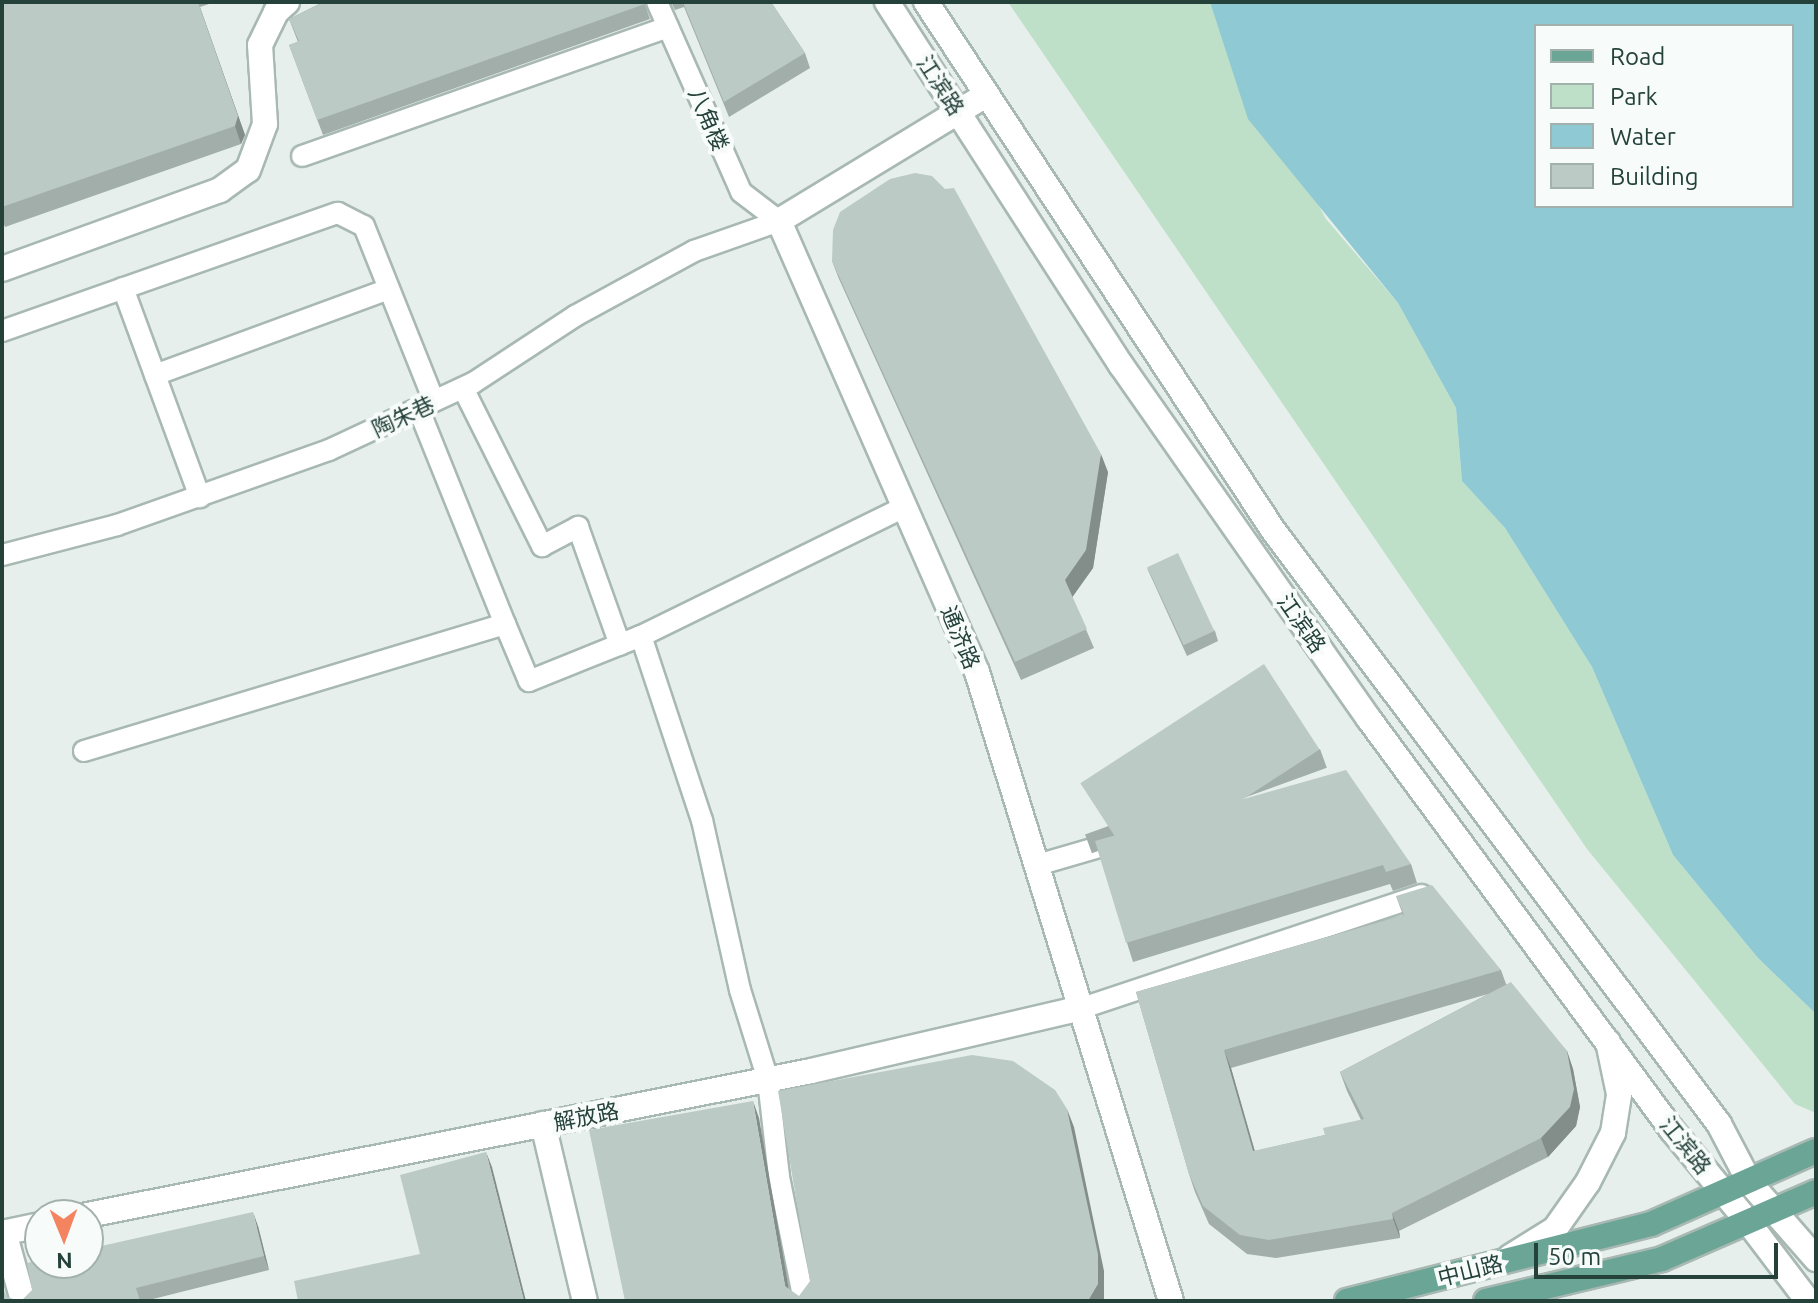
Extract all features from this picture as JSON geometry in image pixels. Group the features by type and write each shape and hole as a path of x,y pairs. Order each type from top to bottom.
{"main road":[{"name":"中山路","path":"1347,1301 1651,1224 1750,1183 1816,1151"},
{"name":"中山路","path":"1486,1301 1662,1259 1816,1192"}],"street":[{"path":"2,269 220,190 248,170 265,124 260,45 276,12 287,2"},
{"name":"江滨路","path":"887,2 1138,391 1369,719 1608,1042 1808,1301"},
{"name":"江滨路","path":"926,2 1273,530 1719,1124 1750,1183 1816,1259"},
{"path":"779,221 986,95"},
{"name":"通济路","path":"779,221 977,672 1171,1301"},
{"name":"解放路","path":"104,1212 768,1080 1082,1008"},
{"path":"1504,1261 1555,1229 1588,1182 1613,1133 1619,1094 1608,1042"},
{"path":"543,1124 585,1301"},
{"path":"23,1301 3,1230 24,1227"}],"lane":[{"name":"八角楼","path":"657,2 741,192 779,221"},
{"path":"302,156 668,27"},
{"path":"2,331 338,213 364,226 389,289 426,405 505,624 529,681 641,636 904,507"},
{"name":"陶朱巷","path":"2,555 200,497 329,450 463,388 575,316 694,251 779,221"},
{"path":"123,288 200,497"},
{"path":"155,375 389,289"},
{"path":"463,388 542,546 578,527 620,645"},
{"path":"84,751 505,624"},
{"path":"641,636 702,820 740,990 768,1080 779,1177 804,1301"},
{"path":"1037,865 1145,833"},
{"path":"1082,1008 1422,895"}],"green space":[{"path":"1008,2 1210,2 1326,219 1398,303 1456,408 1462,481 1505,528 1592,667 1673,855 1758,958 1816,1014 1816,1113 1795,1104 1587,849"}],"water":[{"path":"1210,2 1816,2 1816,1014 1758,958 1673,855 1592,667 1505,528 1462,481 1456,408 1398,303 1248,119"}],"building":[{"path":"2,2 198,2 238,116 235,126 2,207"},
{"path":"324,2 645,4 317,120 289,45 299,41 289,19"},
{"path":"683,2 771,2 805,53 724,102"},
{"path":"915,173 932,176 945,189 954,188 1101,454 1086,550 1065,580 1087,629 1015,662 832,261 833,230 840,212 890,179"},
{"path":"1178,553 1214,631 1184,645 1147,567"},
{"path":"1264,664 1320,750 1136,869 1080,783"},
{"path":"1346,770 1411,864 1386,872 1383,865 1126,943 1095,841"},
{"path":"1432,885 1501,970 1224,1050 1253,1151 1325,1135 1323,1128 1364,1119 1340,1072 1511,982 1567,1051 1574,1089 1570,1107 1541,1138 1392,1213 1393,1219 1269,1240 1240,1235 1203,1206 1189,1174 1136,992 1404,915 1396,896"},
{"path":"972,1055 1013,1061 1055,1090 1067,1109 1098,1254 1098,1284 1088,1301 625,1301 589,1130 753,1101 785,1286 799,1296 810,1281 778,1091"},
{"path":"486,1152 524,1301 298,1301 294,1281 420,1254 400,1175"},
{"path":"253,1212 264,1256 136,1288 140,1301 21,1301 32,1290 30,1279 104,1279 104,1245"},
{"path":"2,1286 7,1297 20,1301 2,1301"}]}
